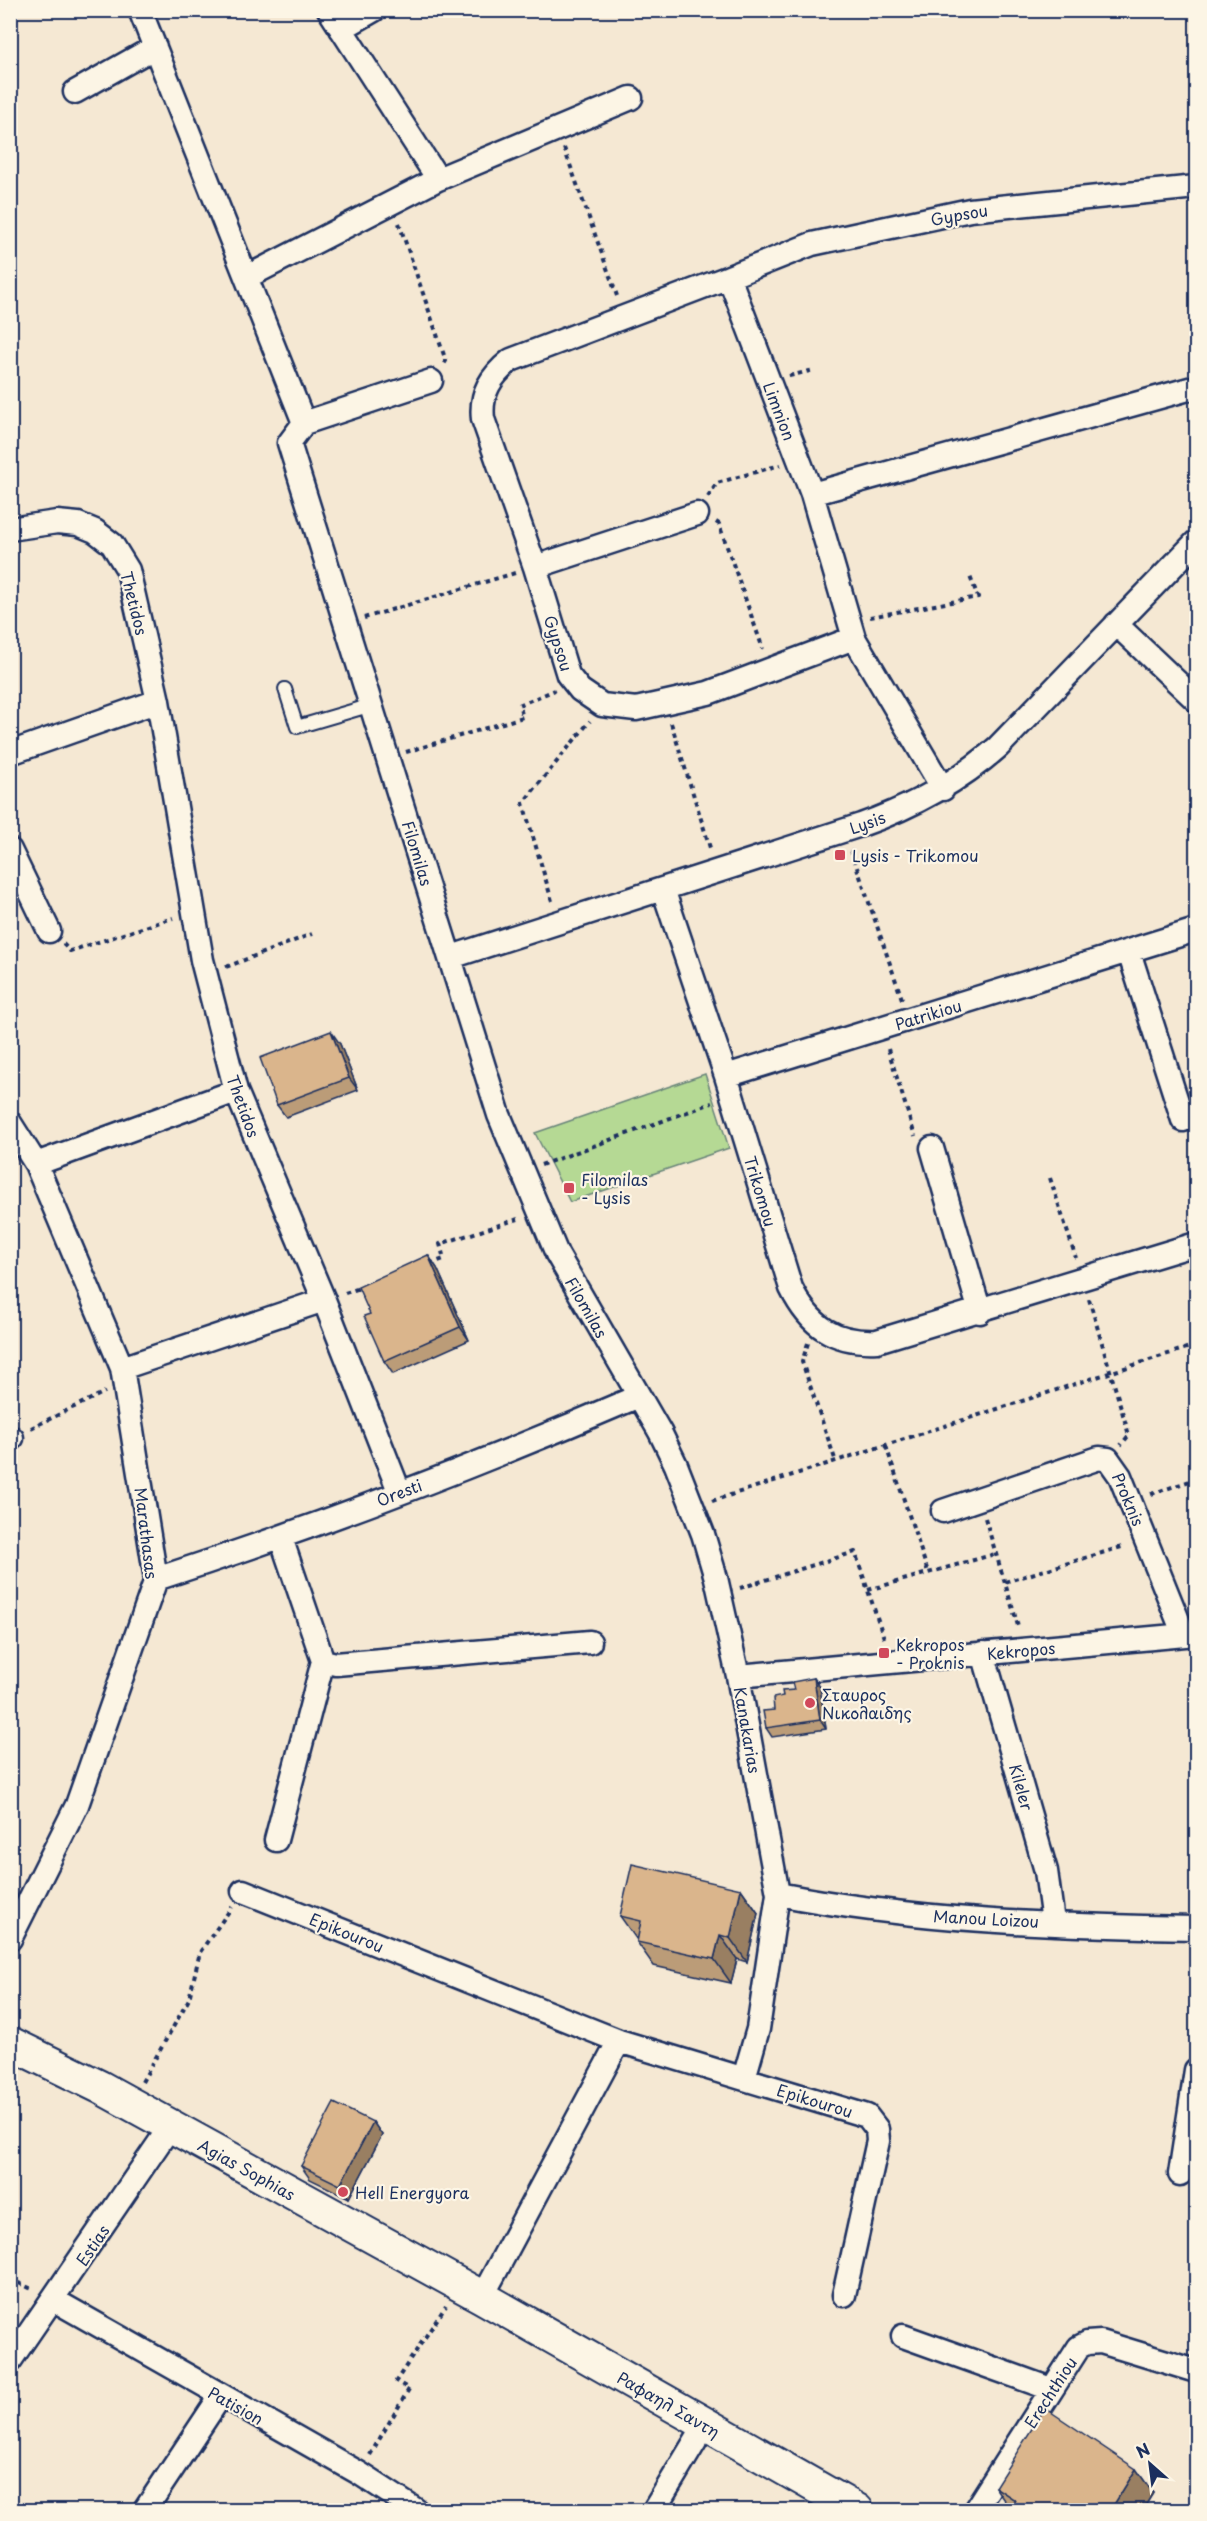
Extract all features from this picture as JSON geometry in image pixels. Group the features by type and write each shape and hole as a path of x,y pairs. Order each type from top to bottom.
{"street":[{"path":"140,10 304,423 431,381"},
{"path":"329,10 438,179"},
{"path":"341,30 374,10"},
{"path":"75,92 155,47"},
{"path":"247,277 438,179 631,98"},
{"name":"Gypsou","path":"729,277 812,244 970,210 1197,187"},
{"path":"624,316 729,277"},
{"name":"Limnion","path":"729,277 812,494 852,630 943,789"},
{"name":"Gypsou","path":"624,316 511,360 496,372 481,402 483,419 535,567 568,675 580,690 602,705 636,709 708,693 771,669 852,630"},
{"path":"812,494 1197,387"},
{"name":"Filomilas","path":"304,423 289,443 499,1115 538,1212 577,1290 639,1396"},
{"path":"535,567 697,514"},
{"name":"Thetidos","path":"10,529 49,522 78,524 95,531 122,557 133,584 158,701 188,913 236,1091 324,1300 399,1491"},
{"name":"Lysis","path":"451,957 844,831 883,817 943,789 998,747 1197,542"},
{"path":"1116,624 1197,700"},
{"path":"10,753 158,701"},
{"path":"10,849 49,931"},
{"name":"Trikomou","path":"663,889 729,1085 791,1288 799,1304 816,1323 834,1336 847,1341 877,1341 980,1312 1197,1244"},
{"name":"Patrikiou","path":"729,1085 881,1028 1197,930"},
{"path":"1129,952 1184,1120 1197,1116"},
{"path":"36,1164 236,1091"},
{"name":"Marathasas","path":"10,1123 36,1164 123,1375 156,1580 78,1805 10,1940"},
{"path":"933,1148 980,1312"},
{"path":"123,1375 324,1300"},
{"name":"Oresti","path":"156,1580 281,1538 529,1443 639,1396"},
{"name":"Kanakarias","path":"639,1396 660,1432 693,1507 720,1595 738,1676 778,1894 758,2029 744,2078"},
{"name":"Proknis","path":"943,1511 1099,1458 1108,1459 1120,1476 1146,1540 1190,1635"},
{"path":"276,1840 323,1661 281,1538"},
{"name":"Kekropos","path":"738,1676 1190,1635"},
{"path":"323,1661 336,1664 590,1642"},
{"name":"Kileler","path":"983,1653 1046,1871 1053,1922"},
{"name":"Epikourou","path":"243,1891 619,2041 867,2116 874,2121 878,2141 844,2295"},
{"name":"Manou Loizou","path":"778,1894 832,1905 900,1913 1053,1922 1089,1927 1197,1928"},
{"path":"471,2292 619,2041"},
{"name":"Agias Sophias","path":"10,2043 130,2104 471,2292"},
{"path":"1180,2174 1196,2081"},
{"name":"Estias","path":"10,2361 54,2300 170,2127"},
{"name":"Ραφαηλ Σαντη","path":"471,2292 857,2511"},
{"name":"Patision","path":"54,2300 220,2397 359,2474 416,2511"},
{"path":"903,2336 1051,2389"},
{"name":"Erechthiou","path":"975,2511 1071,2356 1087,2343 1101,2342 1197,2371"},
{"path":"145,2511 220,2397"},
{"path":"654,2511 705,2425"}],"lane":[{"path":"285,689 297,727 372,705"}],"path":[{"path":"557,129 624,316"},
{"path":"392,203 446,361 431,381"},
{"path":"771,669 720,524 697,514 717,483 799,460"},
{"path":"346,623 535,567"},
{"path":"852,630 978,597 969,574"},
{"path":"388,758 523,717 519,705 574,682"},
{"path":"665,702 718,871"},
{"path":"559,922 523,803 602,705"},
{"path":"844,831 909,1020"},
{"path":"49,931 80,948 188,913"},
{"path":"49,931 70,951 188,913"},
{"path":"206,975 312,934"},
{"path":"881,1028 917,1144 933,1148"},
{"path":"521,1172 729,1085"},
{"path":"1050,1178 1083,1279 1129,1435 1108,1459"},
{"path":"423,1266 444,1259 440,1244 538,1212"},
{"path":"324,1300 368,1285"},
{"path":"816,1323 802,1362 836,1462"},
{"path":"693,1507 1197,1345"},
{"path":"11,1438 123,1375"},
{"path":"886,1446 928,1572"},
{"path":"1130,1501 1197,1479"},
{"path":"979,1499 1026,1649"},
{"path":"1005,1582 1146,1540"},
{"path":"720,1595 855,1552 892,1662"},
{"path":"868,1590 995,1554"},
{"path":"130,2104 189,1999 200,1952 243,1891"},
{"path":"359,2474 409,2389 396,2381 471,2292"},
{"path":"1189,2511 1197,2500"}],"green space":[{"path":"705,1074 729,1148 570,1202 535,1133"}],"building":[{"path":"331,1031 349,1078 277,1105 260,1058"},
{"path":"428,1255 460,1327 384,1361 364,1316 370,1314 358,1287"},
{"path":"814,1678 820,1720 766,1728 763,1711 774,1710 773,1698 783,1696 782,1691 794,1690 792,1682"},
{"path":"632,1864 741,1889 730,1938 720,1935 714,1959 637,1942 641,1921 620,1916"},
{"path":"334,2103 373,2122 340,2185 301,2166"},
{"path":"1045,2408 1136,2469 1110,2511 1009,2511 1015,2500 995,2487"}],"place":[{"name":"Lysis - Trikomou","path":"840,855"},
{"name":"Filomilas - Lysis","path":"569,1188"},
{"name":"Kekropos - Proknis","path":"884,1653"},
{"name":"Σταυρος Νικολαιδης","path":"810,1703"},
{"name":"Hell Energyora","path":"343,2192"}]}
